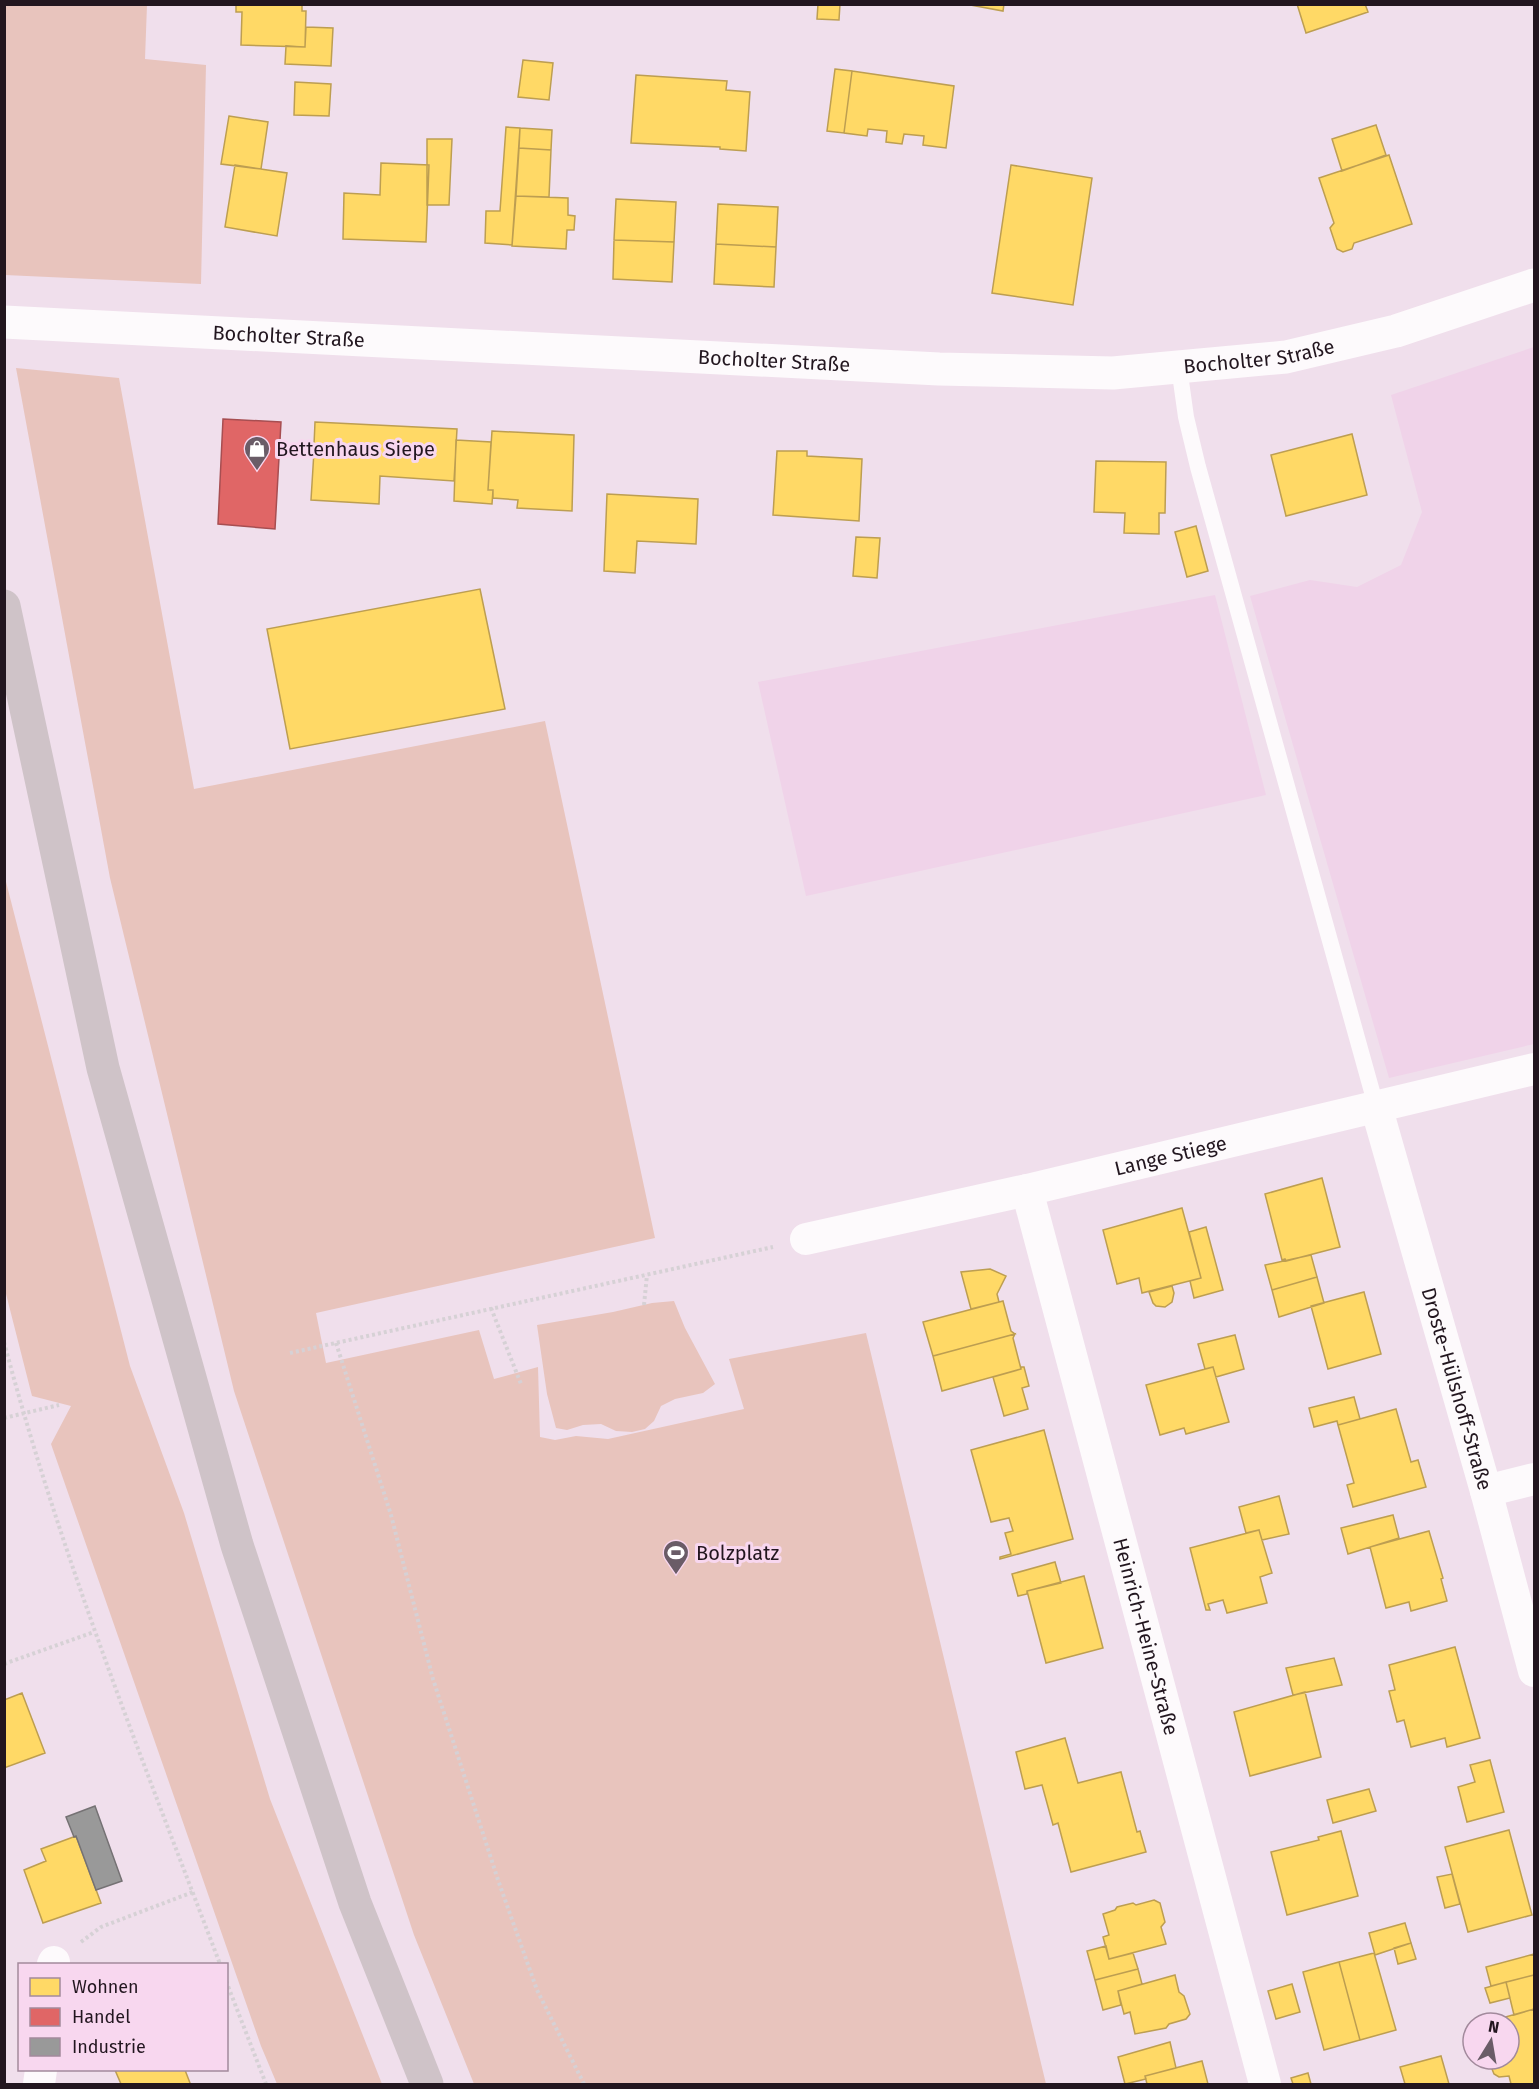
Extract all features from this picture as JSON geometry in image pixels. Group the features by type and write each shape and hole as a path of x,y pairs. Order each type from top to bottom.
{"main road":[{"path":"4,606 103,1068 237,1545 355,1903 427,2085"}],"street":[{"name":"Bocholter Straße","path":"4,322 939,369 1113,373 1286,357 1396,331 1534,285"},
{"name":"Lange Stiege","path":"806,1239 1027,1190 1534,1069"},
{"name":"Droste-Hülshoff-Straße","path":"1376,1106 1486,1491 1534,1671"},
{"name":"Heinrich-Heine-Straße","path":"1027,1190 1265,2085"},
{"path":"1486,1491 1534,1479"}],"lane":[{"path":"1179,368 1186,417 1198,466 1376,1106"}],"path":[{"path":"290,1353 806,1239"},
{"path":"644,1305 647,1275"},
{"path":"491,1308 521,1384"},
{"path":"4,1342 23,1414 94,1632 219,1963"},
{"path":"336,1343 391,1515 433,1679 498,1880 537,1990 584,2085"},
{"path":"4,1418 59,1405"},
{"path":"4,1664 94,1632"},
{"path":"53,1963 101,1927 193,1892"},
{"path":"228,1986 266,2085"}],"shaded area":[{"path":"5,4 147,5 145,59 206,65 201,284 5,275"},
{"path":"1534,347 1534,1044 1389,1078 1250,596 1310,580 1357,587 1401,565 1422,512 1391,395"},
{"path":"16,368 119,378 194,789 545,721 655,1238 316,1313 326,1363 479,1330 494,1379 538,1367 540,1437 555,1440 576,1436 608,1439 744,1409 729,1359 866,1333 1046,2084 474,2084 414,1935 234,1391 110,878"},
{"path":"1215,595 1266,795 806,896 758,682"},
{"path":"4,874 130,1366 184,1513 270,1799 382,2084 277,2084 261,2046 51,1444 71,1406 32,1396 5,1290"},
{"path":"674,1301 685,1328 715,1384 703,1393 675,1399 661,1406 654,1421 645,1429 632,1432 616,1431 601,1424 583,1425 567,1430 556,1428 547,1394 537,1325 652,1303"}],"building: Wohnen":[{"path":"236,4 302,4 302,11 306,11 305,47 241,45 242,12 236,12"},
{"path":"818,4 840,4 839,20 817,19"},
{"path":"965,4 1004,4 1003,11"},
{"path":"1297,4 1365,4 1368,12 1306,33"},
{"path":"306,27 333,28 331,66 285,64 286,46 305,47"},
{"path":"523,60 553,63 549,100 518,97"},
{"path":"835,69 852,71 844,133 827,131"},
{"path":"852,71 954,86 946,148 923,145 924,136 904,134 902,144 886,142 887,131 868,129 867,136 844,133"},
{"path":"636,75 727,81 726,90 750,92 746,151 720,149 720,147 631,143"},
{"path":"295,82 331,84 329,116 294,115"},
{"path":"229,116 268,122 261,169 221,164"},
{"path":"1376,125 1386,155 1342,171 1332,139"},
{"path":"506,127 520,128 512,245 485,243 486,211 500,211"},
{"path":"520,128 552,130 551,150 519,148"},
{"path":"427,139 452,139 449,205 427,205"},
{"path":"519,148 551,150 549,197 516,196"},
{"path":"1389,155 1412,224 1354,243 1352,249 1343,252 1337,249 1330,228 1334,223 1319,178"},
{"path":"381,163 429,165 426,242 343,239 344,193 380,195"},
{"path":"235,165 287,173 277,236 225,227"},
{"path":"1011,165 1092,178 1073,305 992,293"},
{"path":"516,196 568,198 568,215 575,216 574,230 567,230 566,249 512,246"},
{"path":"616,199 676,202 674,242 614,240"},
{"path":"718,204 778,207 776,247 716,244"},
{"path":"614,240 674,242 672,282 613,279"},
{"path":"716,244 776,247 774,287 714,284"},
{"path":"315,422 457,429 454,481 380,476 379,504 311,500 314,451 310,451 310,444 314,445"},
{"path":"492,431 574,435 572,511 517,508 518,500 493,498 493,490 488,490"},
{"path":"1352,434 1367,495 1286,516 1271,455"},
{"path":"456,440 491,442 488,490 493,490 492,504 454,501"},
{"path":"777,451 807,451 807,456 862,459 859,521 773,515"},
{"path":"1096,461 1166,462 1165,513 1159,513 1159,534 1124,533 1125,513 1094,512"},
{"path":"607,494 698,499 696,544 637,541 635,573 604,571"},
{"path":"1196,526 1208,571 1187,577 1175,532"},
{"path":"856,537 880,538 877,578 853,576"},
{"path":"480,589 505,709 290,749 267,629"},
{"path":"1322,1178 1340,1247 1286,1261 1282,1260 1265,1194"},
{"path":"1182,1208 1201,1278 1142,1293 1139,1278 1117,1284 1103,1230"},
{"path":"1206,1227 1223,1290 1194,1298 1190,1281 1201,1278 1189,1232"},
{"path":"1311,1255 1317,1277 1272,1290 1265,1265"},
{"path":"990,1269 1006,1276 997,1294 999,1302 971,1309 961,1272"},
{"path":"1317,1277 1324,1303 1279,1317 1272,1290"},
{"path":"1172,1286 1174,1293 1172,1302 1165,1307 1156,1306 1149,1292"},
{"path":"1364,1292 1381,1354 1328,1369 1311,1306"},
{"path":"1003,1301 1011,1331 1015,1334 933,1356 923,1322"},
{"path":"1015,1334 1013,1338 1021,1369 942,1391 933,1356"},
{"path":"1235,1335 1244,1369 1216,1377 1213,1367 1205,1369 1198,1344"},
{"path":"1024,1367 1029,1386 1022,1388 1028,1409 1004,1416 993,1377 1021,1369"},
{"path":"1213,1367 1229,1422 1186,1434 1184,1428 1160,1435 1146,1385"},
{"path":"1354,1397 1360,1419 1338,1425 1337,1421 1314,1427 1309,1408"},
{"path":"1396,1409 1411,1462 1418,1460 1426,1487 1353,1507 1347,1485 1354,1483 1338,1425"},
{"path":"1044,1430 1073,1539 1000,1559 1000,1557 1011,1554 1005,1533 1013,1531 1009,1518 991,1522 971,1450"},
{"path":"1279,1496 1289,1534 1262,1540 1259,1530 1246,1533 1239,1507"},
{"path":"1393,1515 1399,1538 1348,1554 1341,1528"},
{"path":"1259,1530 1272,1573 1260,1577 1267,1603 1227,1613 1223,1600 1208,1604 1210,1610 1206,1610 1190,1548"},
{"path":"1429,1531 1443,1578 1441,1579 1447,1601 1411,1611 1409,1602 1386,1608 1370,1547"},
{"path":"1055,1562 1061,1583 1027,1591 1027,1594 1018,1596 1012,1574"},
{"path":"1084,1576 1103,1648 1046,1663 1027,1591"},
{"path":"1455,1647 1480,1738 1447,1747 1445,1738 1411,1747 1404,1720 1397,1722 1389,1691 1395,1690 1389,1665"},
{"path":"1334,1658 1342,1685 1293,1695 1286,1668"},
{"path":"1305,1692 1321,1757 1250,1776 1234,1712"},
{"path":"22,1693 45,1753 4,1768 4,1700"},
{"path":"1065,1738 1078,1783 1121,1772 1137,1832 1140,1831 1146,1852 1071,1872 1058,1823 1053,1825 1042,1785 1025,1789 1016,1752"},
{"path":"1490,1760 1504,1812 1467,1822 1458,1787 1475,1782 1470,1765"},
{"path":"1369,1789 1376,1811 1333,1823 1327,1800"},
{"path":"1509,1830 1532,1915 1468,1932 1445,1847"},
{"path":"1341,1831 1358,1896 1287,1915 1271,1852 1319,1840 1318,1837"},
{"path":"76,1836 101,1903 43,1923 24,1870 46,1861 41,1849"},
{"path":"1452,1874 1460,1904 1445,1908 1437,1877"},
{"path":"1154,1900 1160,1903 1165,1922 1161,1927 1166,1944 1109,1959 1103,1937 1109,1935 1103,1914 1117,1907"},
{"path":"1405,1923 1411,1943 1375,1955 1369,1933"},
{"path":"1411,1943 1416,1959 1398,1964 1394,1948"},
{"path":"1106,1946 1109,1959 1133,1953 1138,1969 1095,1980 1087,1951"},
{"path":"1374,1953 1396,2030 1360,2040 1339,1962"},
{"path":"1534,1954 1534,1975 1491,1986 1486,1967"},
{"path":"1339,1962 1360,2040 1324,2050 1303,1972"},
{"path":"1138,1969 1142,1984 1118,1991 1121,2005 1103,2010 1095,1980"},
{"path":"1175,1975 1179,1992 1184,1996 1190,2014 1186,2019 1169,2024 1166,2028 1135,2034 1130,2012 1124,2014 1118,1991"},
{"path":"1534,1975 1534,2009 1521,2013 1521,2011 1513,2011 1506,1982"},
{"path":"1506,1982 1510,1998 1490,2003 1485,1988"},
{"path":"1292,1984 1300,2012 1276,2019 1268,1991"},
{"path":"1534,2009 1534,2084 1511,2084 1509,2076 1499,2077 1493,2071 1521,2071 1521,2013"},
{"path":"1170,2042 1176,2068 1125,2084 1118,2057"},
{"path":"1441,2056 1449,2084 1405,2084 1400,2067"},
{"path":"1202,2061 1208,2084 1147,2084 1145,2076"},
{"path":"115,2071 185,2071 190,2083 187,2084 121,2084"},
{"path":"1308,2073 1311,2084 1293,2084 1291,2078"}],"building: Handel":[{"path":"223,419 281,422 275,529 218,524"}],"building: Industrie":[{"path":"95,1806 122,1881 96,1890 76,1836 74,1837 66,1817"}],"place":[{"name":"Bettenhaus Siepe","path":"257,472"},
{"name":"Bolzplatz","path":"676,1576"}]}
